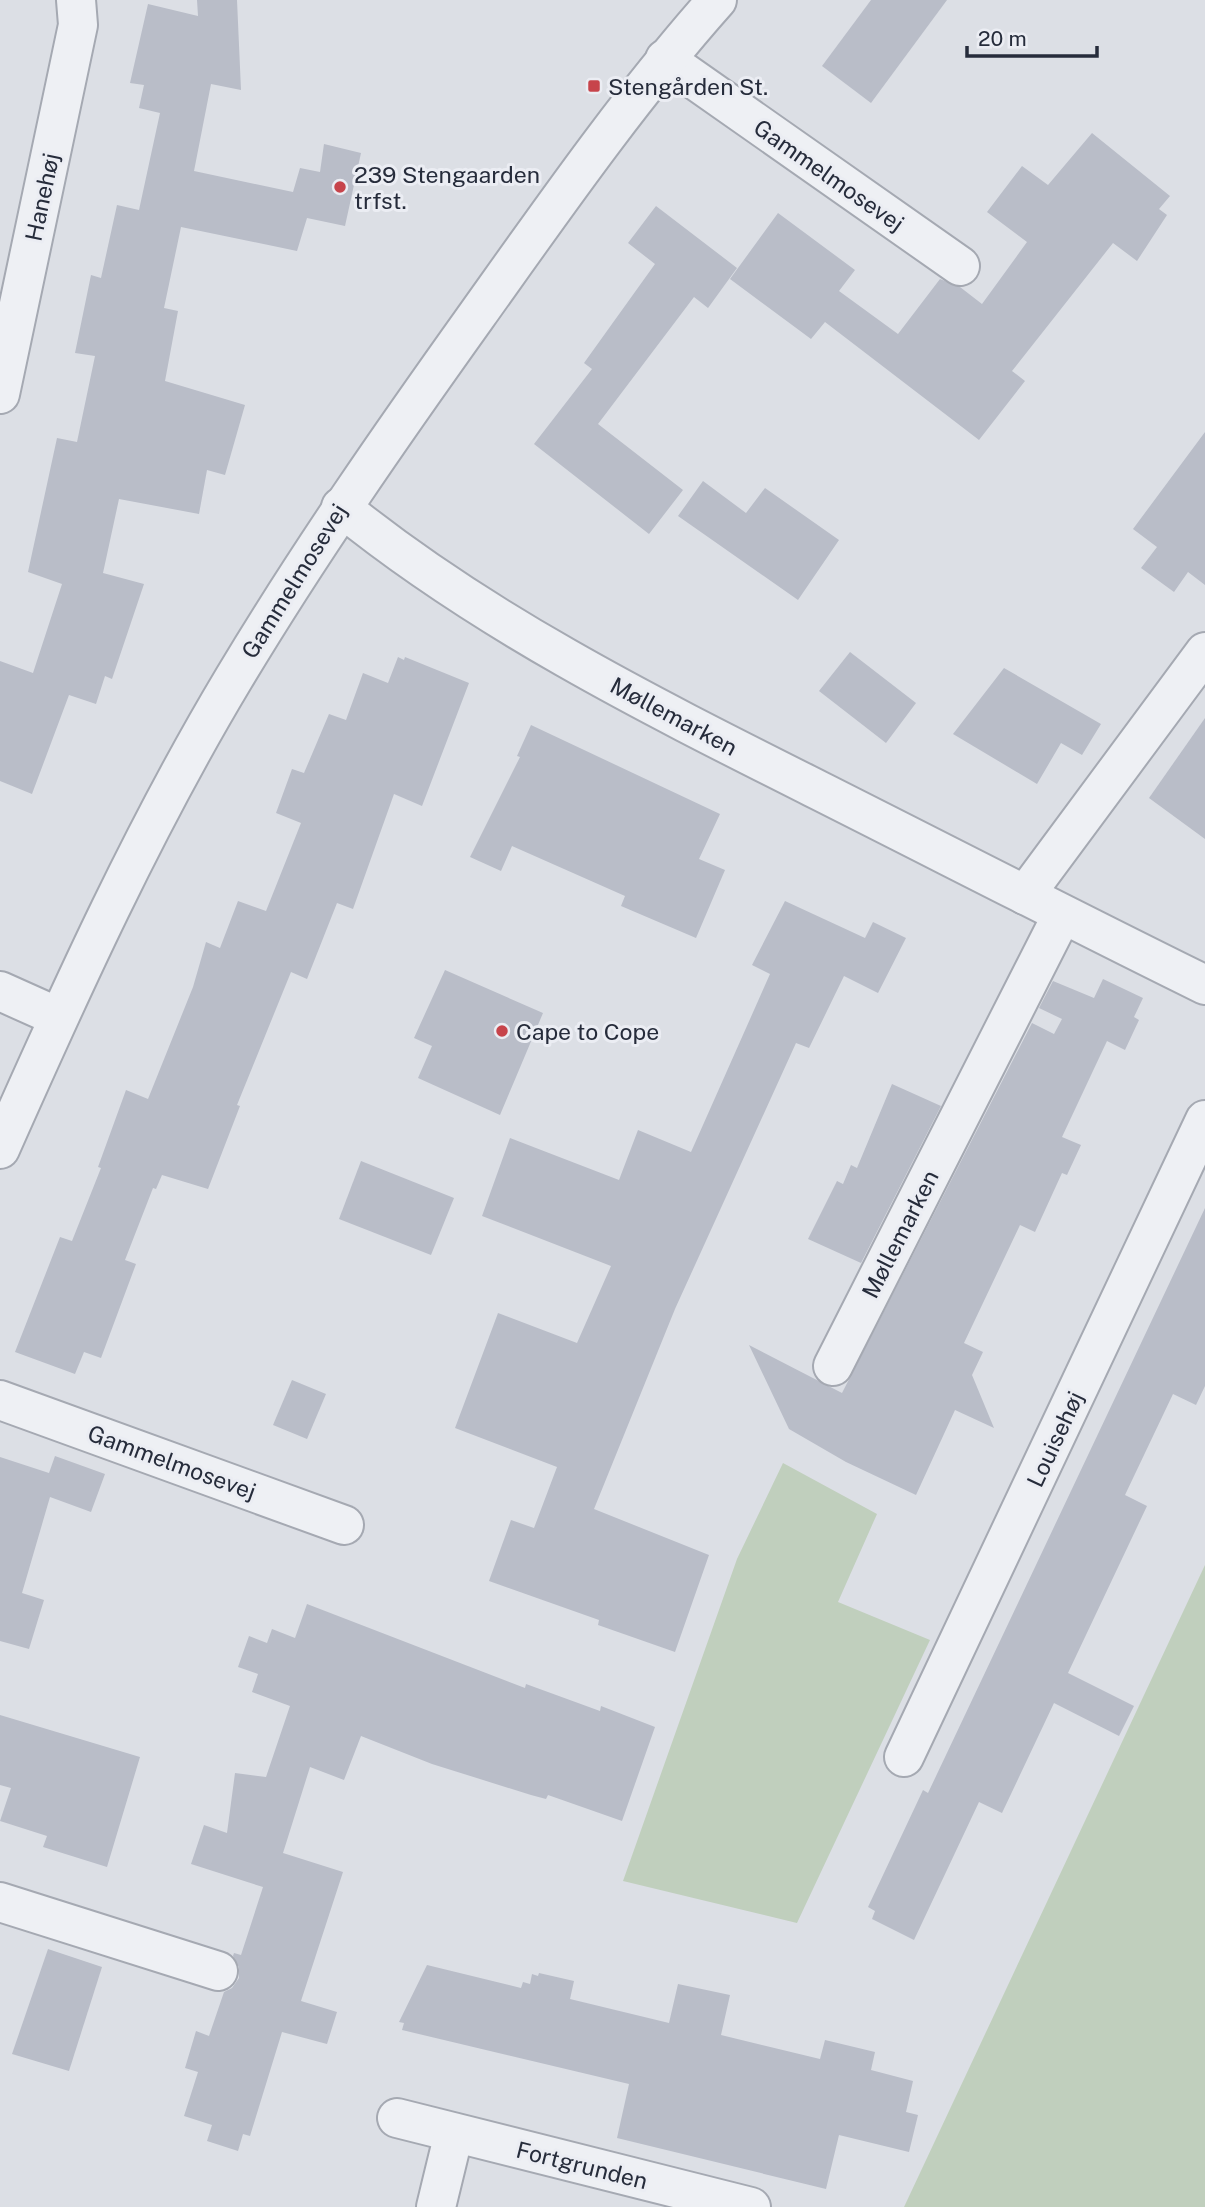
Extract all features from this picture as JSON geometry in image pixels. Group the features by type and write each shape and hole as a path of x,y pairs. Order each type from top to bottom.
{"street":[{"name":"Hanehøj","path":"0,394 11,292 78,25 76,0"},
{"name":"Gammelmosevej","path":"0,1149 58,1017 157,816 233,680 341,507 589,156 664,59 717,0"},
{"name":"Gammelmosevej","path":"664,59 960,266"},
{"name":"Møllemarken","path":"341,507 395,551 607,680 1062,915 1205,985"},
{"path":"1025,895 1205,652"},
{"name":"Møllemarken","path":"833,1366 1062,915"},
{"path":"0,991 58,1017"},
{"name":"Louisehøj","path":"904,1757 1205,1120"},
{"name":"Gammelmosevej","path":"0,1399 344,1525"},
{"path":"0,1902 218,1970"},
{"name":"Fortgrunden","path":"397,2118 751,2207"},
{"path":"436,2207 454,2133"}],"green space":[{"path":"783,1463 877,1514 838,1602 930,1640 797,1923 623,1881 737,1559"},
{"path":"1205,1565 1205,2207 904,2207"}],"building":[{"path":"197,0 237,0 241,90 211,84 194,171 293,192 300,168 320,172 324,144 361,153 345,226 307,218 297,251 181,227 164,308 178,311 165,381 245,405 225,475 207,470 199,514 119,499 103,573 144,584 112,679 105,676 96,704 69,695 32,794 0,781 0,661 33,673 62,584 28,572 57,438 77,442 95,356 75,353 91,275 101,278 117,205 139,210 160,113 139,108 144,85 130,83 148,4 198,16"},
{"path":"871,0 947,0 871,103 822,66"},
{"path":"1092,133 1170,196 1159,209 1167,215 1137,261 1113,243 1012,371 1025,381 979,440 825,322 811,339 730,279 778,213 855,270 839,291 898,334 940,279 960,287 982,304 1027,242 987,212 1022,166 1048,185"},
{"path":"656,206 737,268 708,308 694,297 598,424 683,490 649,534 534,444 592,369 584,363 655,264 628,243"},
{"path":"1205,432 1205,585 1188,572 1174,592 1141,568 1157,547 1133,529"},
{"path":"703,481 746,513 765,488 839,540 798,600 678,516"},
{"path":"850,652 916,703 886,743 819,691"},
{"path":"398,657 404,660 405,657 469,683 422,806 394,794 353,909 337,903 307,979 291,972 237,1105 240,1106 208,1189 162,1175 156,1189 153,1188 125,1260 136,1264 101,1358 84,1352 75,1374 15,1352 60,1237 72,1241 101,1168 98,1167 126,1090 148,1099 193,987 206,942 220,948 238,901 266,911 301,823 276,813 292,769 304,773 329,714 346,720 363,673 388,683"},
{"path":"1004,668 1101,724 1082,755 1061,743 1037,784 953,734"},
{"path":"1205,718 1205,839 1149,798"},
{"path":"531,725 720,814 699,859 725,870 696,938 621,906 625,896 512,846 501,871 470,857 520,757 517,756"},
{"path":"785,901 865,938 873,922 906,938 878,993 844,976 809,1048 796,1043 675,1309 594,1509 709,1555 675,1652 598,1625 599,1620 489,1581 511,1520 534,1528 557,1467 455,1428 498,1313 577,1343 611,1266 482,1216 510,1138 619,1180 638,1130 691,1152 770,974 752,965"},
{"path":"445,970 543,1013 500,1115 418,1078 432,1046 414,1038"},
{"path":"1103,979 1143,998 1134,1017 1139,1020 1125,1050 1107,1041 1062,1137 1081,1145 1067,1175 1062,1173 1035,1232 1020,1225 964,1343 983,1352 972,1375 994,1428 955,1410 916,1495 846,1462 789,1429 749,1345 842,1393 1032,1023 1054,1034 1062,1019 1039,1008 1053,981 1094,998"},
{"path":"892,1084 941,1106 861,1263 808,1239 837,1181 843,1184 851,1165 857,1168"},
{"path":"361,1161 454,1198 431,1255 339,1219"},
{"path":"1205,1208 1205,1386 1196,1405 1173,1394 1125,1495 1147,1506 1068,1673 1134,1706 1119,1736 1054,1703 1002,1813 979,1802 914,1940 872,1919 875,1911 868,1907 923,1790 928,1793"},
{"path":"292,1380 326,1394 307,1439 273,1425"},
{"path":"55,1456 105,1474 91,1512 50,1497 22,1593 44,1600 29,1649 0,1641 0,1457 49,1473"},
{"path":"307,1604 525,1688 526,1684 600,1711 601,1706 655,1727 622,1821 548,1795 546,1799 531,1795 432,1764 361,1736 344,1780 310,1767 283,1853 343,1872 301,2001 337,2012 327,2044 282,2032 250,2136 243,2134 238,2151 207,2141 212,2125 184,2116 198,2072 185,2068 196,2031 209,2036 224,1992 232,1988 239,1978 239,1967 233,1956 234,1953 241,1955 263,1887 191,1864 204,1825 227,1833 235,1773 266,1777 290,1706 252,1692 258,1674 238,1667 249,1636 267,1643 272,1629 295,1638"},
{"path":"0,1715 140,1757 107,1867 43,1847 47,1836 0,1821 11,1788 0,1785"},
{"path":"48,1949 102,1967 69,2071 12,2054"},
{"path":"427,1965 521,1988 523,1982 530,1984 532,1974 538,1976 539,1973 574,1981 570,1999 669,2023 678,1984 730,1995 721,2035 820,2059 825,2040 875,2052 871,2070 913,2081 906,2112 918,2115 909,2152 839,2135 826,2189 617,2138 629,2084 402,2030 404,2023 399,2022"}],"place":[{"name":"Stengården St.","path":"594,86"},
{"name":"239 Stengaarden trfst.","path":"340,187"},
{"name":"Cape to Cope","path":"502,1031"}]}
